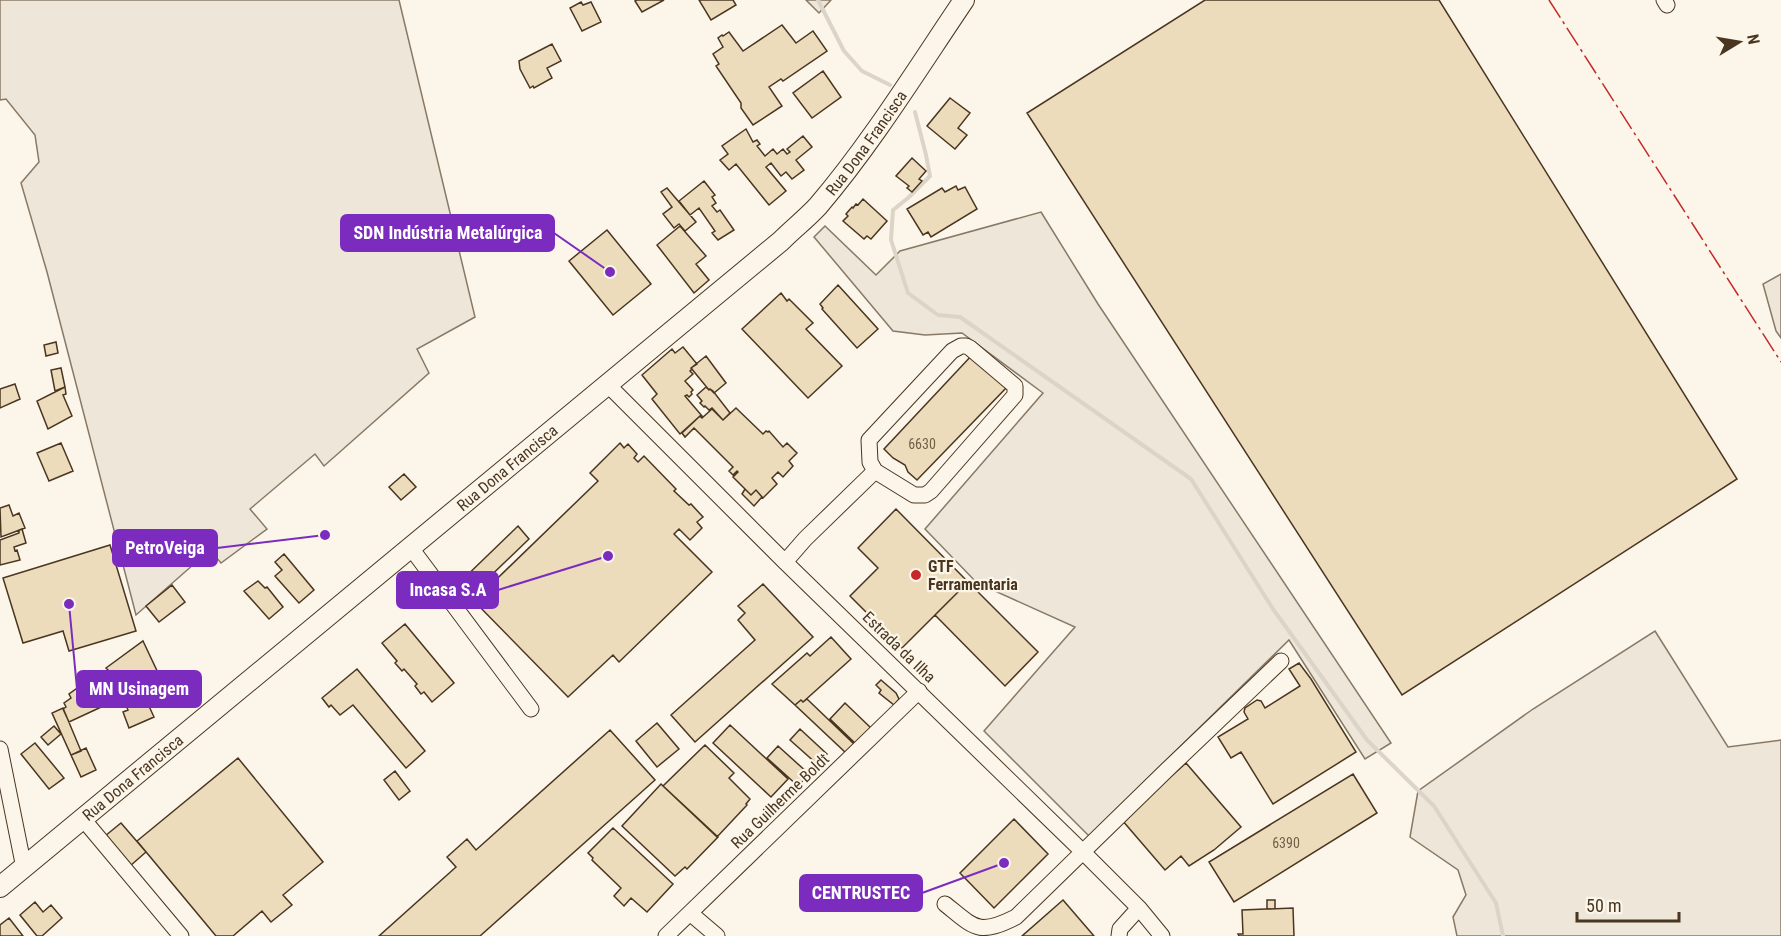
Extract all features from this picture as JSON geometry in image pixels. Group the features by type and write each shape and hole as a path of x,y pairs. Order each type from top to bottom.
{"main road":[{"name":"Rua Dona Francisca","path":"0,887 781,241 816,208 838,181 964,0"}],"street":[{"path":"961,346 970,348 1015,386 1015,395 925,495 914,495 875,471 870,462 869,440 952,351 961,346"},
{"name":"Estrada da Ilha","path":"608,386 1083,852 1139,908 1162,936"},
{"path":"785,562 805,539 875,471"},
{"path":"411,548 531,709"},
{"path":"945,904 976,929 1001,926 1016,917 1281,661"},
{"name":"Rua Guilherme Boldt","path":"666,936 919,692"},
{"path":"0,749 24,868"},
{"path":"83,819 181,936"},
{"path":"1119,936 1120,929 1139,908"},
{"path":"690,912 717,936"}],"shaded area":[{"path":"0,0 399,0 475,317 417,349 429,373 324,466 315,454 250,509 267,529 221,563 210,550 136,615 47,272 21,183 39,162 35,135 6,99 0,100"},
{"path":"806,0 831,0 819,13"},
{"path":"1041,212 1098,304 1391,743 1365,759 1289,640 1089,836 984,731 1075,627 977,583 925,529 1043,393 962,333 925,335 893,331 814,237 825,226 876,275 900,251"},
{"path":"1781,274 1781,338 1776,331 1763,284"},
{"path":"1655,631 1728,747 1781,740 1781,936 1457,936 1453,917 1466,895 1458,870 1410,837 1418,791 1533,709"}],"building":[{"path":"664,0 642,12 635,1"},
{"path":"699,0 733,0 736,5 711,20"},
{"path":"1205,0 1439,0 1737,479 1402,695 1027,113"},
{"path":"581,2 583,5 591,2 601,22 582,31 570,8"},
{"path":"782,25 796,43 813,31 827,51 783,81 781,79 769,87 782,106 753,125 716,66 719,64 713,54 723,47 718,38 729,32 743,51"},
{"path":"552,44 561,61 547,68 552,78 530,88 520,69 519,61"},
{"path":"823,71 841,97 812,118 793,93"},
{"path":"950,98 970,113 958,128 967,135 955,149 927,126"},
{"path":"746,129 753,142 757,140 760,144 757,146 765,156 773,149 777,154 783,149 787,154 790,152 787,149 803,136 812,147 796,160 804,170 792,179 786,172 781,176 771,163 766,167 786,191 769,205 736,164 729,170 720,160 728,154 722,146"},
{"path":"912,158 926,171 919,179 922,181 912,192 907,188 909,186 896,176"},
{"path":"704,181 715,195 712,197 716,203 712,206 717,212 720,210 734,230 718,240 712,233 715,231 699,208 690,215 679,201"},
{"path":"956,186 958,190 965,187 977,209 931,237 928,232 923,235 907,209 942,188 945,192"},
{"path":"667,188 696,222 685,231 679,224 674,228 663,214 672,207 661,192"},
{"path":"863,199 887,221 871,239 867,236 864,239 843,221 852,207 858,205"},
{"path":"680,226 706,256 696,264 709,280 694,293 657,245"},
{"path":"607,230 651,284 613,315 569,261"},
{"path":"838,285 878,329 857,348 820,304"},
{"path":"781,293 813,323 806,329 842,366 808,398 742,329"},
{"path":"56,342 58,353 46,356 44,345"},
{"path":"683,347 697,364 691,368 690,371 693,374 685,381 693,390 692,394 689,397 685,396 702,416 680,434 652,399 657,394 642,375 672,349 675,353"},
{"path":"973,354 1008,386 917,480 908,472 905,465 884,449"},
{"path":"706,356 726,383 714,393 691,368"},
{"path":"61,368 65,387 55,391 51,370"},
{"path":"15,384 20,399 0,408 0,389"},
{"path":"65,387 66,394 63,395 72,416 48,429 37,401"},
{"path":"706,387 713,391 730,413 723,420 712,408 709,410 700,403 702,401 697,395"},
{"path":"736,408 763,434 769,431 783,447 787,443 797,453 789,461 793,466 783,477 778,472 772,478 777,484 763,498 756,490 751,495 733,477 738,472 733,475 729,471 733,467 694,428 685,437 682,433 700,416 702,418 712,409 723,420"},
{"path":"61,443 73,471 49,481 37,453"},
{"path":"620,443 624,448 628,444 637,454 634,458 638,462 644,456 676,489 674,491 703,517 697,522 702,528 690,540 679,529 674,534 712,572 619,662 613,655 568,697 474,601 598,481 590,473"},
{"path":"404,474 416,487 401,500 389,487"},
{"path":"745,489 751,495 756,490 762,497 754,506 742,494"},
{"path":"9,505 13,516 19,513 25,528 1,537 0,508"},
{"name":"GTF Ferramentaria","path":"896,509 968,582 902,648 850,596 878,568 858,548"},
{"path":"518,526 529,539 478,588 481,594 473,603 457,585"},
{"path":"22,529 26,543 14,547 20,560 0,565 0,540 19,533"},
{"path":"110,545 136,631 69,651 63,631 23,643 3,578"},
{"path":"284,554 314,590 299,603 275,576 282,570 275,562"},
{"path":"258,581 265,588 267,587 283,607 269,619 244,591"},
{"path":"968,582 1038,652 1005,686 935,615"},
{"path":"763,584 813,637 695,742 671,715 755,640 738,620 745,613 738,606"},
{"path":"172,585 185,602 159,622 146,606"},
{"path":"405,624 454,683 432,702 424,692 421,694 415,686 417,684 404,669 402,671 395,663 397,661 382,643"},
{"path":"831,637 851,659 803,702 801,700 795,705 772,684 807,653 810,656"},
{"path":"143,641 159,675 119,694 118,692 112,695 102,674 108,670 106,668"},
{"path":"1299,663 1356,752 1273,804 1241,752 1231,758 1218,737 1248,719 1244,712 1245,708 1257,700 1261,701 1265,708 1300,686 1289,669"},
{"path":"357,669 425,751 406,768 353,705 340,715 322,698"},
{"path":"101,671 113,698 112,702 69,722 63,709 66,707 64,703 71,698 69,694"},
{"path":"881,680 896,693 899,699 894,705 879,693 881,690 876,685"},
{"path":"142,691 154,717 129,728 123,712 128,710 123,699"},
{"path":"807,699 855,745 846,753 795,705"},
{"path":"845,703 872,729 856,744 830,719"},
{"path":"63,708 81,751 71,755 52,713"},
{"path":"657,723 679,749 657,767 636,741"},
{"path":"730,725 788,779 771,797 713,743"},
{"path":"54,726 61,734 48,745 41,737"},
{"path":"800,729 827,754 817,764 790,740"},
{"path":"610,730 655,780 480,936 379,936 456,867 447,857 467,839 476,850"},
{"path":"35,743 64,778 49,789 21,754"},
{"path":"705,745 734,773 729,778 750,799 717,837 663,786"},
{"path":"778,746 809,774 798,786 767,758"},
{"path":"86,748 96,770 81,777 71,755"},
{"path":"238,758 323,862 283,895 292,905 271,922 262,911 233,936 216,936 137,841"},
{"path":"1186,763 1241,827 1214,850 1189,866 1181,856 1165,870 1122,820"},
{"path":"395,771 410,791 399,800 384,780"},
{"path":"1353,774 1377,813 1234,902 1209,862"},
{"path":"661,784 718,837 687,869 685,867 675,876 622,826"},
{"path":"1014,819 1048,854 994,908 960,873"},
{"path":"121,823 146,852 130,866 105,836"},
{"path":"613,828 673,884 647,912 631,898 624,906 614,896 621,888 592,860 593,858 588,853"},
{"path":"1063,900 1094,936 1022,936"},
{"path":"1267,900 1275,900 1275,909 1267,909"},
{"path":"35,902 43,912 51,905 62,918 42,936 37,936 20,915"},
{"path":"1293,908 1294,936 1239,936 1238,934 1243,934 1242,910"},
{"path":"9,918 23,936 0,936 0,925"}],"waterway":[{"path":"818,0 844,51 862,71 890,85"},
{"path":"915,112 930,176 893,210 891,240 908,293 938,315 960,317 1191,479 1273,609 1367,740 1434,806 1496,903 1503,936"}],"power":[{"path":"1549,0 1781,362"}],"place":[{"name":"SDN Indústria Metalúrgica","path":"610,272"},
{"name":"PetroVeiga","path":"325,535"},
{"name":"Incasa S.A","path":"608,556"},
{"name":"GTF Ferramentaria","path":"916,575"},
{"name":"MN Usinagem","path":"69,604"},
{"name":"CENTRUSTEC","path":"1004,863"}]}
